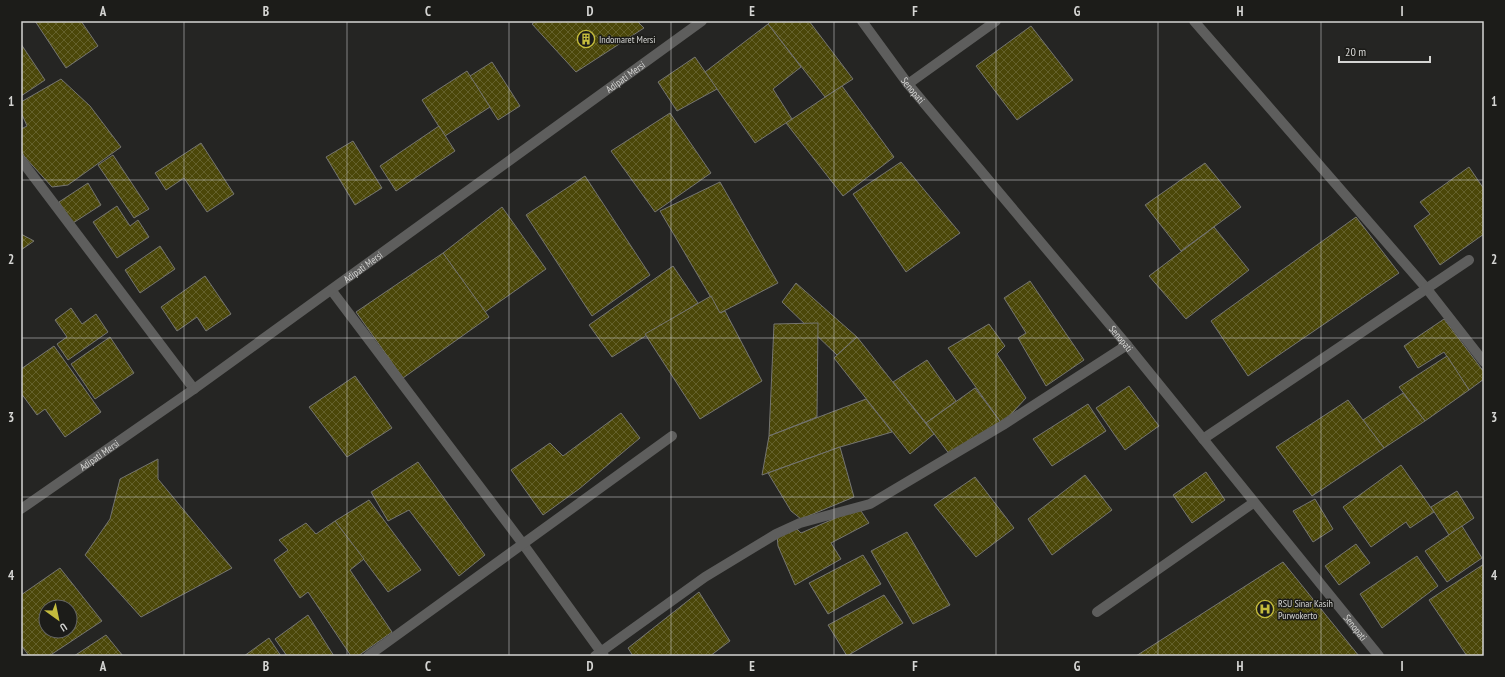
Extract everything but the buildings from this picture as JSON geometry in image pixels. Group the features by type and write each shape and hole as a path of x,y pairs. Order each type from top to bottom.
{"street":[{"name":"Adipati Mersi","path":"21,509 332,291 702,21"},
{"name":"Senopati","path":"862,21 908,84 1127,345 1253,503 1379,656"},
{"path":"908,84 996,21"},
{"path":"1194,21 1427,289 1484,362"},
{"path":"21,160 194,389"},
{"path":"1203,439 1469,260"},
{"path":"332,291 523,544 600,655 705,577 776,534 800,523 870,504 1003,425 1127,345"},
{"path":"368,656 672,436"},
{"path":"1097,612 1253,503"}],"place":[{"name":"Indomaret Mersi","path":"586,39"},
{"name":"RSU Sinar Kasih Purwokerto","path":"1265,609"}]}
